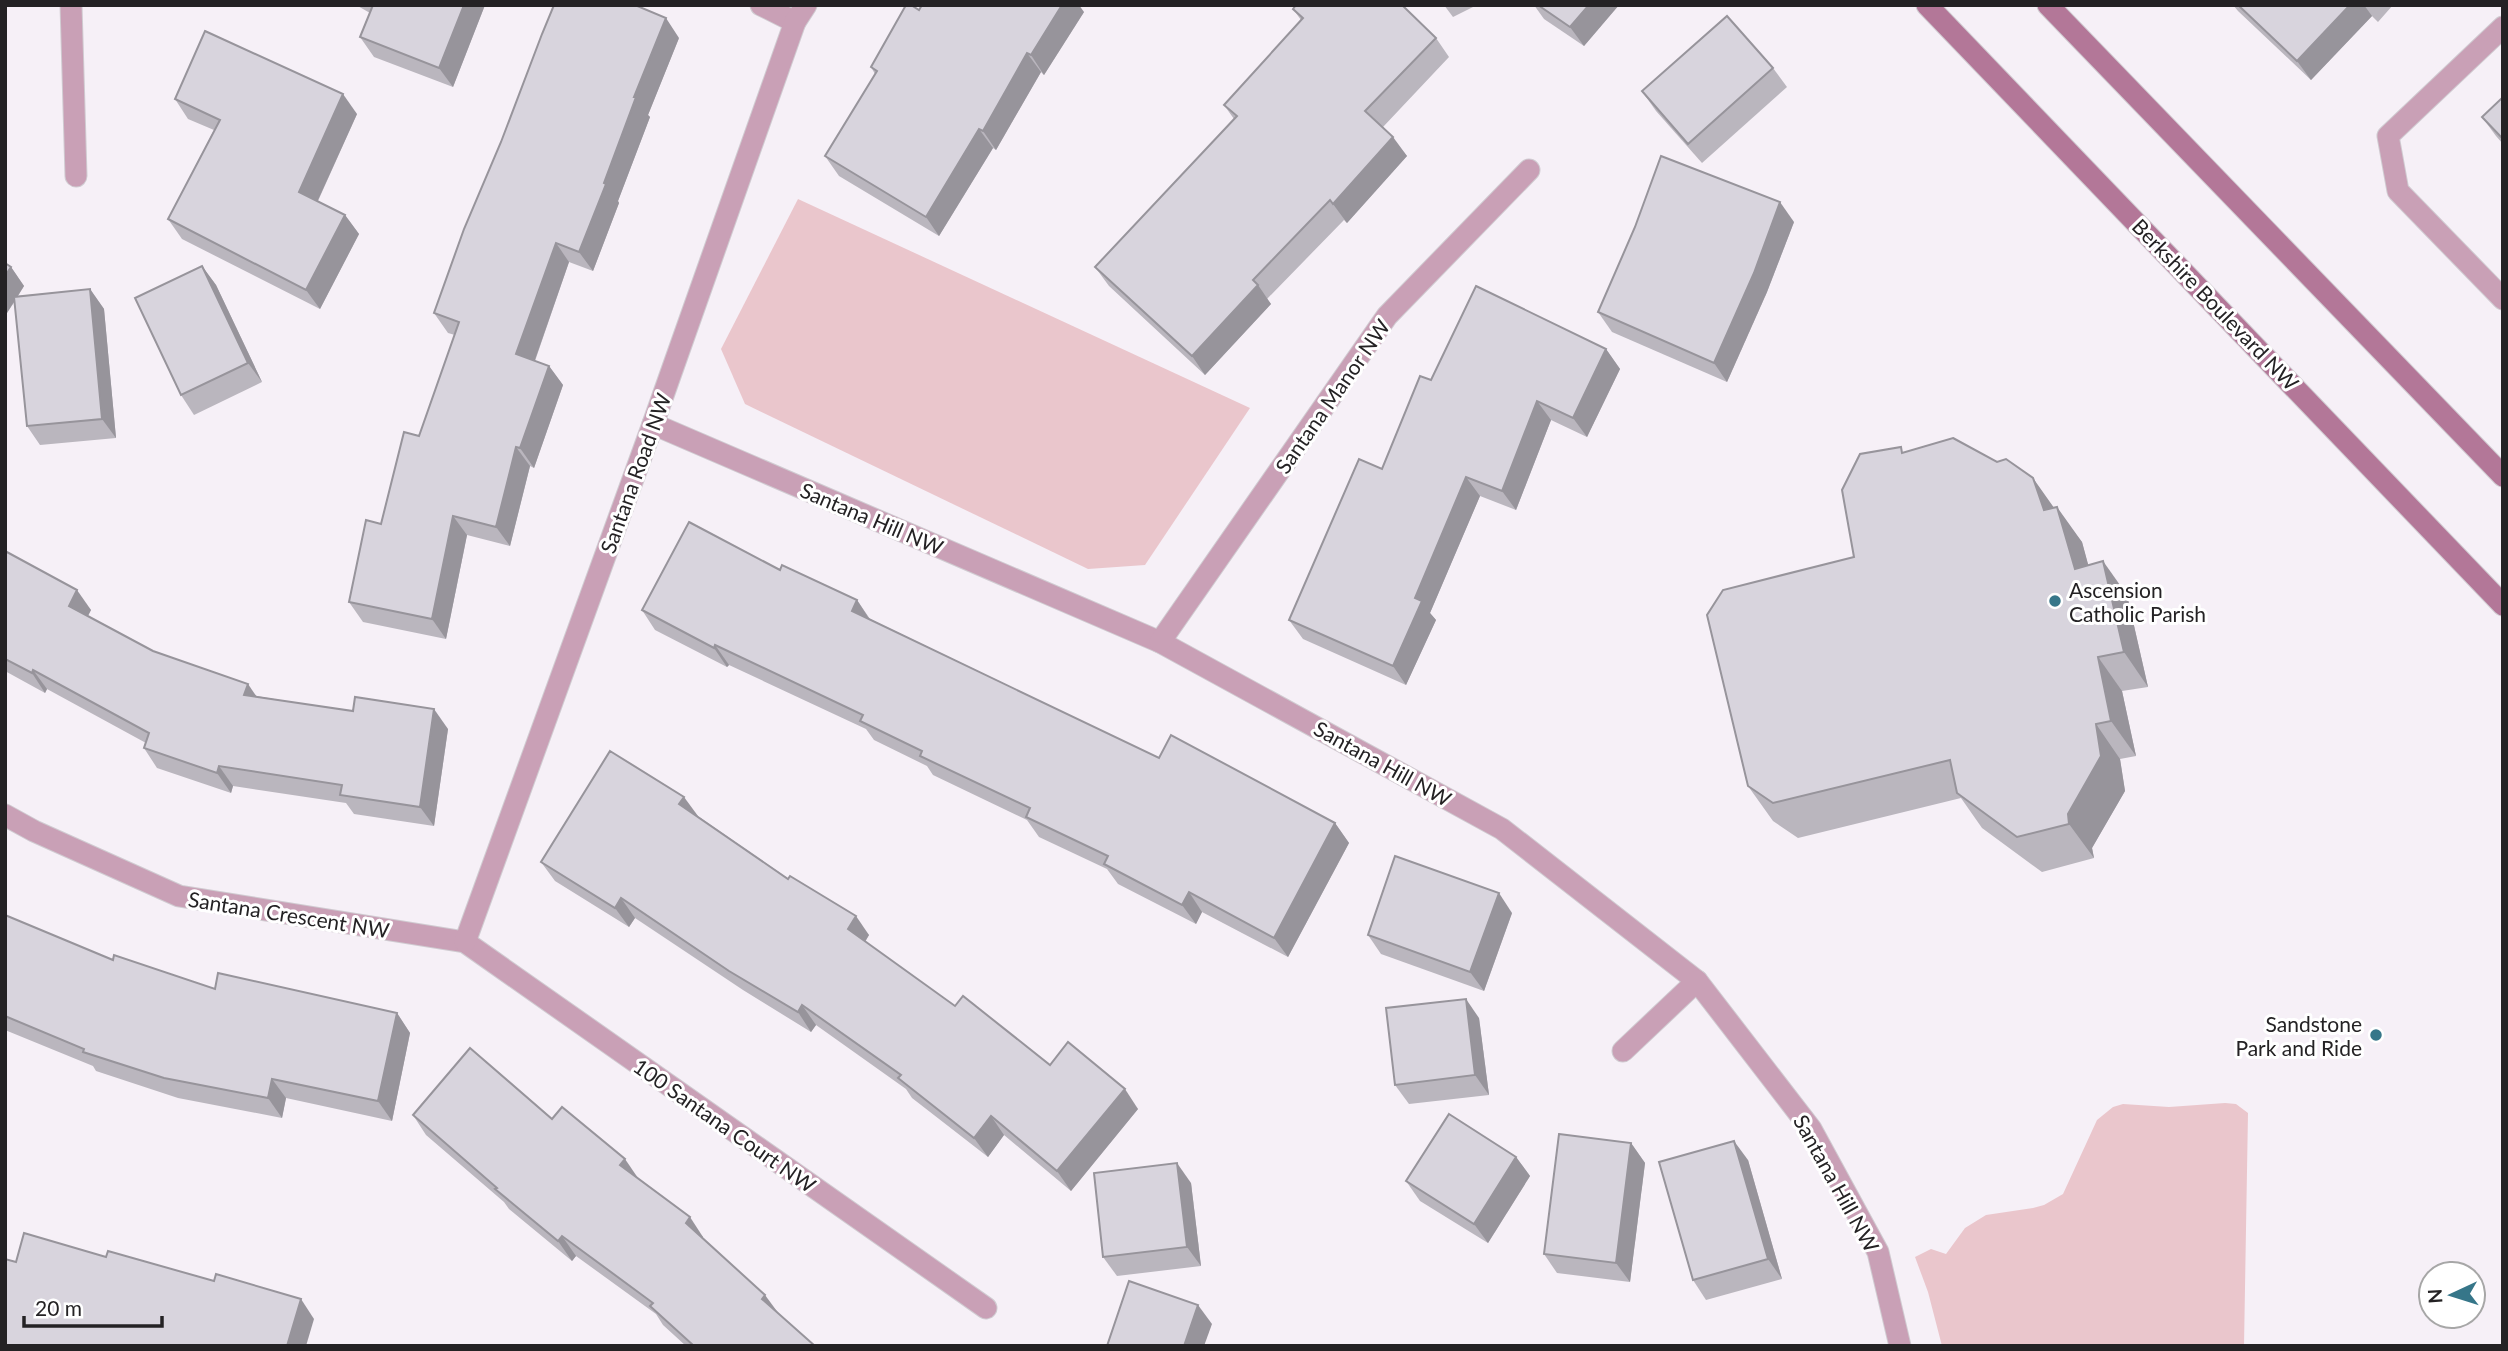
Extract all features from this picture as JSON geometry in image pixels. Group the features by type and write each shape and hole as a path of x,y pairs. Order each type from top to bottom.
{"main road":[{"name":"Berkshire Boulevard NW","path":"1927,5 2503,605"},
{"path":"2048,5 2503,476"}],"street":[{"path":"71,5 76,176"},
{"path":"761,5 801,14"},
{"name":"Santana Road NW","path":"465,942 801,14"},
{"path":"2503,26 2388,136 2398,191 2503,299"},
{"name":"Santana Manor NW","path":"1160,642 1387,316 1530,170"},
{"name":"Santana Hill NW","path":"653,424 1160,642 1502,829 1697,981 1811,1129 1878,1252 1900,1346"},
{"name":"Santana Crescent NW","path":"5,815 34,831 179,896 465,942"},
{"name":"100 Santana Court NW","path":"465,942 986,1308"},
{"path":"1623,1051 1697,981"}],"shaded area":[{"path":"798,199 1250,408 1145,565 1088,569 745,404 721,349"},
{"path":"2123,1104 2169,1107 2236,1104 2248,1113 2244,1346 1942,1346 1928,1292 1915,1257 1931,1249 1946,1254 1965,1228 1986,1215 2044,1205 2063,1194 2097,1120 2113,1107"}],"building":[{"path":"373,5 464,5 439,68 360,37"},
{"path":"554,5 635,5 666,18 634,97 604,183 606,184 579,252 556,243 516,354 549,366 520,448 516,447 496,527 453,516 432,619 349,602 366,520 381,524 404,432 419,436 459,322 434,313 464,229"},
{"path":"906,5 919,10 922,5 1062,5 1031,55 1027,53 983,131 979,129 926,217 825,156 877,71 871,67"},
{"path":"1296,5 1402,5 1436,38 1365,111 1393,137 1333,204 1330,200 1253,280 1258,285 1192,356 1095,267 1237,116 1224,105 1303,18 1293,9"},
{"path":"1538,5 1589,5 1570,27"},
{"path":"2238,5 2350,5 2297,61"},
{"path":"1727,16 1773,68 1688,144 1642,91"},
{"path":"205,31 343,94 299,192 345,215 306,290 168,219 220,120 175,99"},
{"path":"2503,97 2503,139 2482,117"},
{"path":"1661,156 1780,202 1754,273 1714,363 1598,312 1635,227"},
{"path":"5,263 11,267 5,276"},
{"path":"202,266 248,363 181,395 135,298"},
{"path":"1476,286 1606,349 1573,418 1537,401 1502,491 1466,477 1415,598 1422,601 1393,666 1289,620 1359,459 1382,469 1420,376 1431,380"},
{"path":"90,289 102,419 27,426 14,297"},
{"path":"1953,438 1997,462 2006,459 2033,478 2044,510 2057,507 2075,569 2103,561 2124,652 2098,657 2111,721 2096,724 2101,756 2068,814 2069,824 2017,837 1957,793 1950,760 1773,803 1748,786 1707,615 1723,590 1854,557 1842,490 1860,454 1901,447 1902,453"},
{"path":"689,522 780,570 782,565 857,600 852,611 1159,758 1171,735 1335,823 1274,938 1189,892 1182,905 1104,864 1108,856 1026,817 1030,808 920,756 922,751 860,721 863,715 715,645 714,648 642,610"},
{"path":"5,551 77,590 69,606 153,651 248,684 244,695 353,711 355,697 434,709 420,807 340,795 342,785 219,766 217,773 144,748 149,733 33,670 32,673 5,659"},
{"path":"610,751 684,797 679,804 788,879 790,876 856,916 848,929 955,1006 963,996 1050,1065 1068,1042 1125,1089 1057,1171 991,1116 974,1138 898,1078 901,1075 802,1005 798,1012 729,971 621,898 615,908 541,862"},
{"path":"1395,856 1499,893 1470,972 1368,935"},
{"path":"5,915 113,960 114,955 215,989 218,973 397,1013 378,1101 272,1079 268,1098 164,1078 83,1052 84,1049 5,1016"},
{"path":"1466,999 1475,1075 1395,1085 1386,1008"},
{"path":"470,1048 552,1119 562,1107 625,1159 620,1165 690,1217 686,1223 765,1295 762,1299 815,1346 694,1346 650,1306 653,1303 562,1236 558,1241 495,1189 497,1188 413,1115"},
{"path":"1449,1114 1516,1157 1474,1224 1406,1181"},
{"path":"1559,1134 1631,1143 1616,1263 1544,1254"},
{"path":"1734,1141 1768,1259 1693,1280 1659,1162"},
{"path":"1177,1163 1187,1247 1103,1257 1094,1173"},
{"path":"24,1233 106,1257 108,1251 214,1281 216,1274 301,1299 287,1346 5,1346 5,1259 16,1262"},
{"path":"1129,1281 1198,1305 1184,1346 1107,1346"}],"place":[{"name":"Ascension Catholic Parish","path":"2055,601"},
{"name":"Sandstone Park and Ride","path":"2376,1035"}]}
